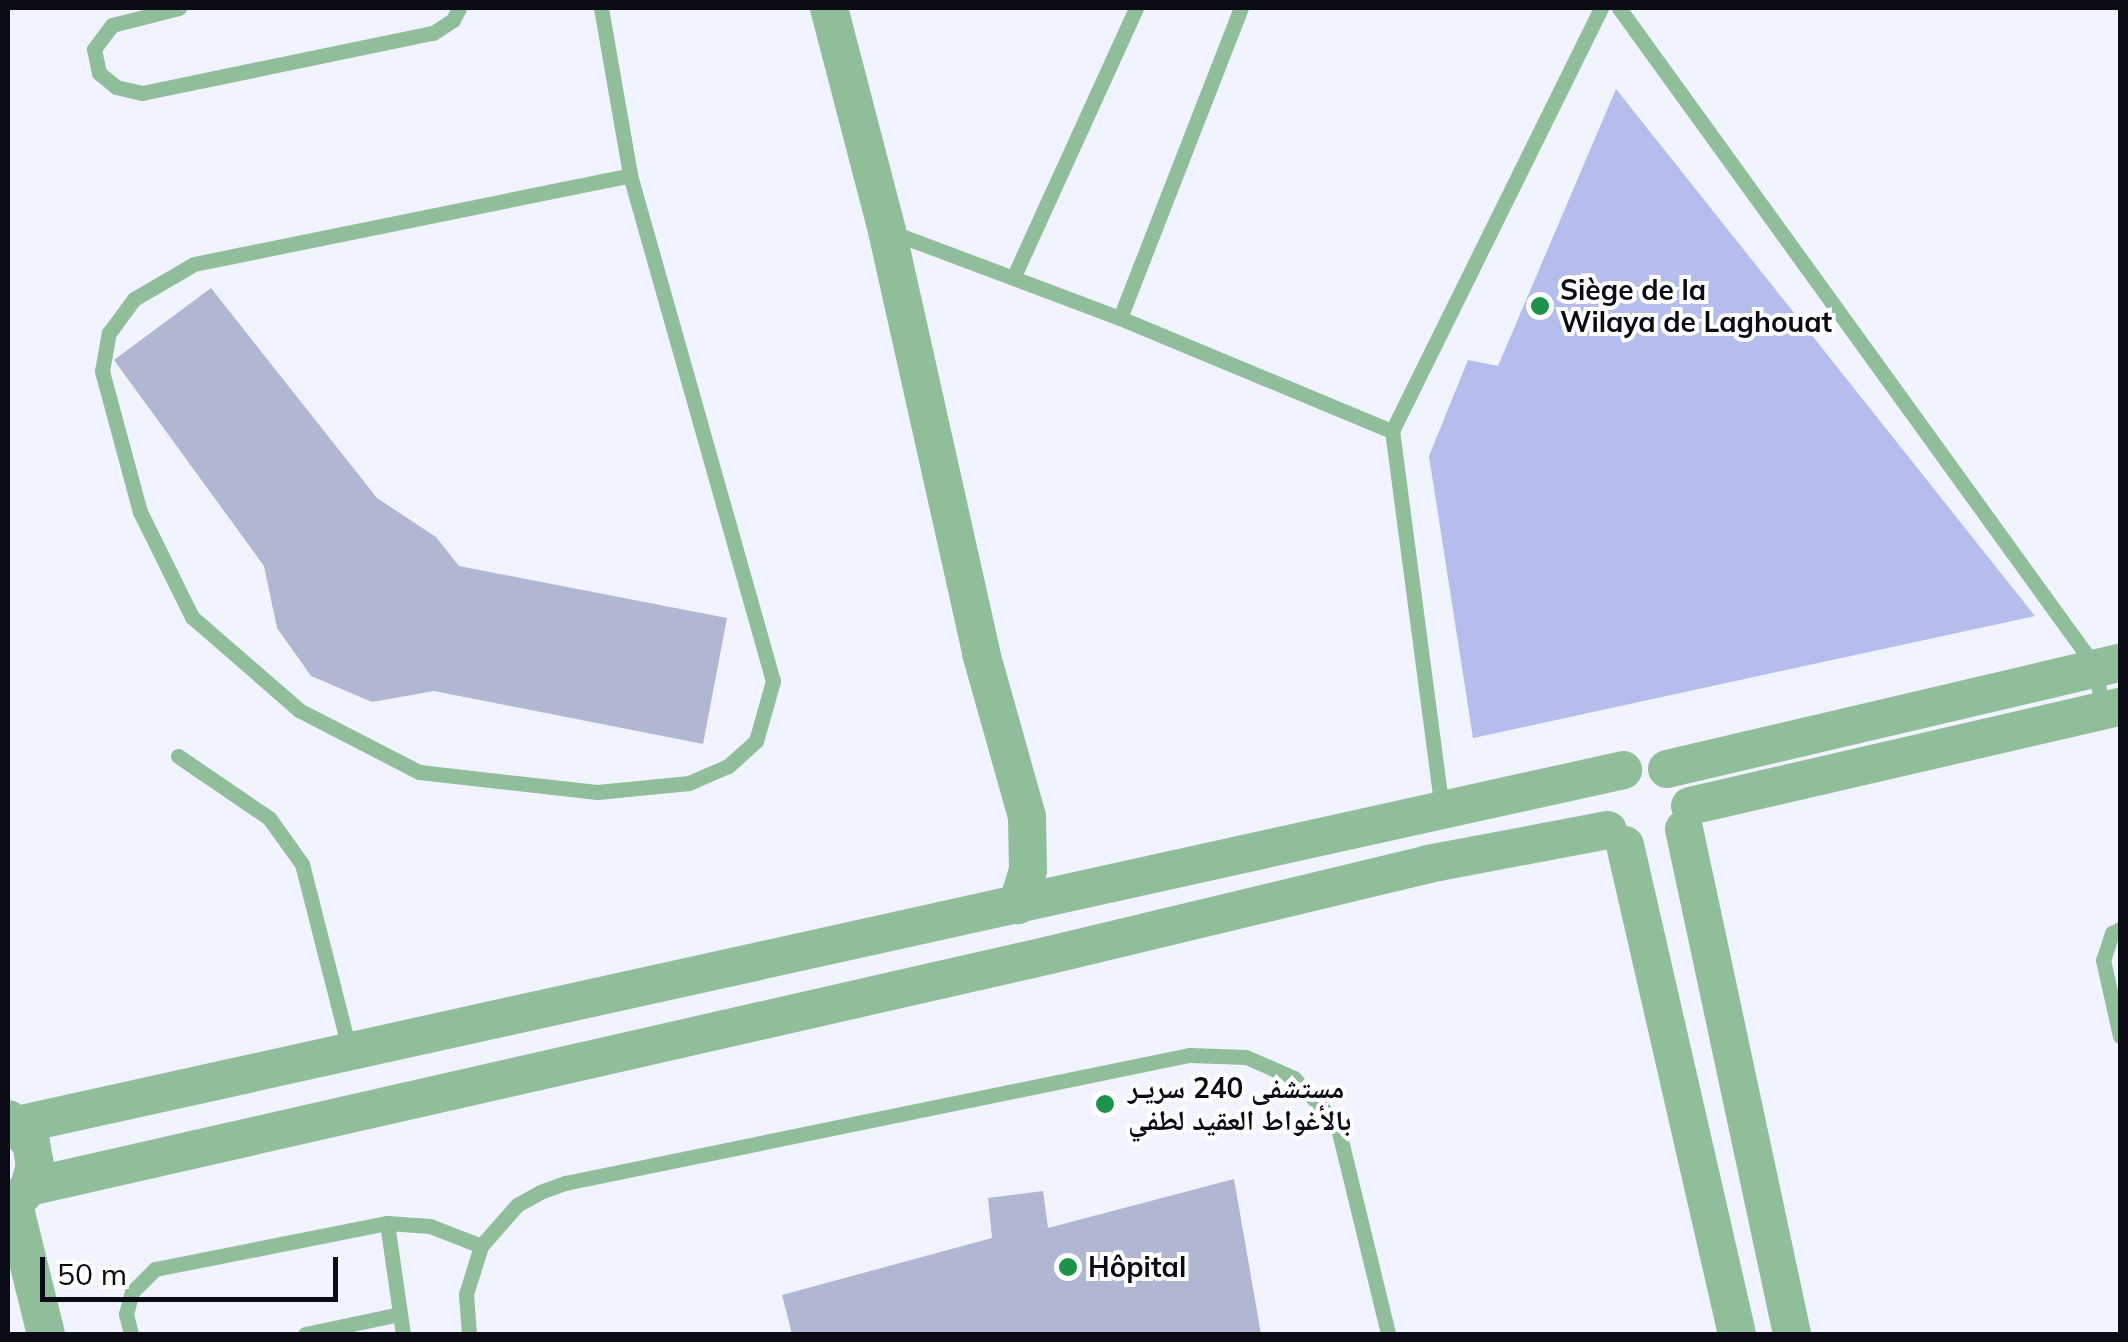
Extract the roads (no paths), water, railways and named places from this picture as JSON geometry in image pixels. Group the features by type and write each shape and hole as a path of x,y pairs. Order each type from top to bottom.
{"street":[{"path":"829,8 887,231 981,653 1028,817 1072,893"},
{"path":"1667,769 2108,666"},
{"path":"17,1200 1428,864 1617,838 1651,850 1676,840 1687,818 2111,709"},
{"path":"46,1334 17,1200 35,1165 31,1143 12,1122 1652,764 1667,769 1687,792 1687,818 1792,1334"},
{"path":"1623,770 1604,797 1737,1334"},
{"path":"1018,905 1028,870 1028,817"}],"lane":[{"path":"179,8 112,25 94,49 99,74 116,87 142,93 433,33 453,20 459,8"},
{"path":"601,8 630,176 773,681 756,741 728,766 689,782 597,792 419,772 299,710 192,616 140,512 102,371 109,332 134,299 194,264 630,176"},
{"path":"1014,276 1136,8"},
{"path":"1120,318 1241,8"},
{"path":"1442,810 1392,431 1601,8"},
{"path":"1619,8 2108,666 2111,709"},
{"path":"887,231 1014,276 1392,431"},
{"path":"178,756 269,818 302,864 350,1049"},
{"path":"2120,929 2112,932 2102,960 2120,1036"},
{"path":"469,1334 466,1294 482,1246 517,1205 565,1183 1188,1055 1246,1057 1294,1078 1337,1124 1388,1334"},
{"path":"131,1334 126,1314 132,1292 155,1269 387,1223 430,1226 482,1246"},
{"path":"387,1223 403,1334"},
{"path":"305,1334 400,1314"}],"place":[{"name":"Siège de la Wilaya de Laghouat","path":"1540,306"},
{"name":"مستشفى 240 سريـر بالأغواط العقيد لطفي","path":"1105,1104"},
{"name":"Hôpital","path":"1068,1267"}]}
